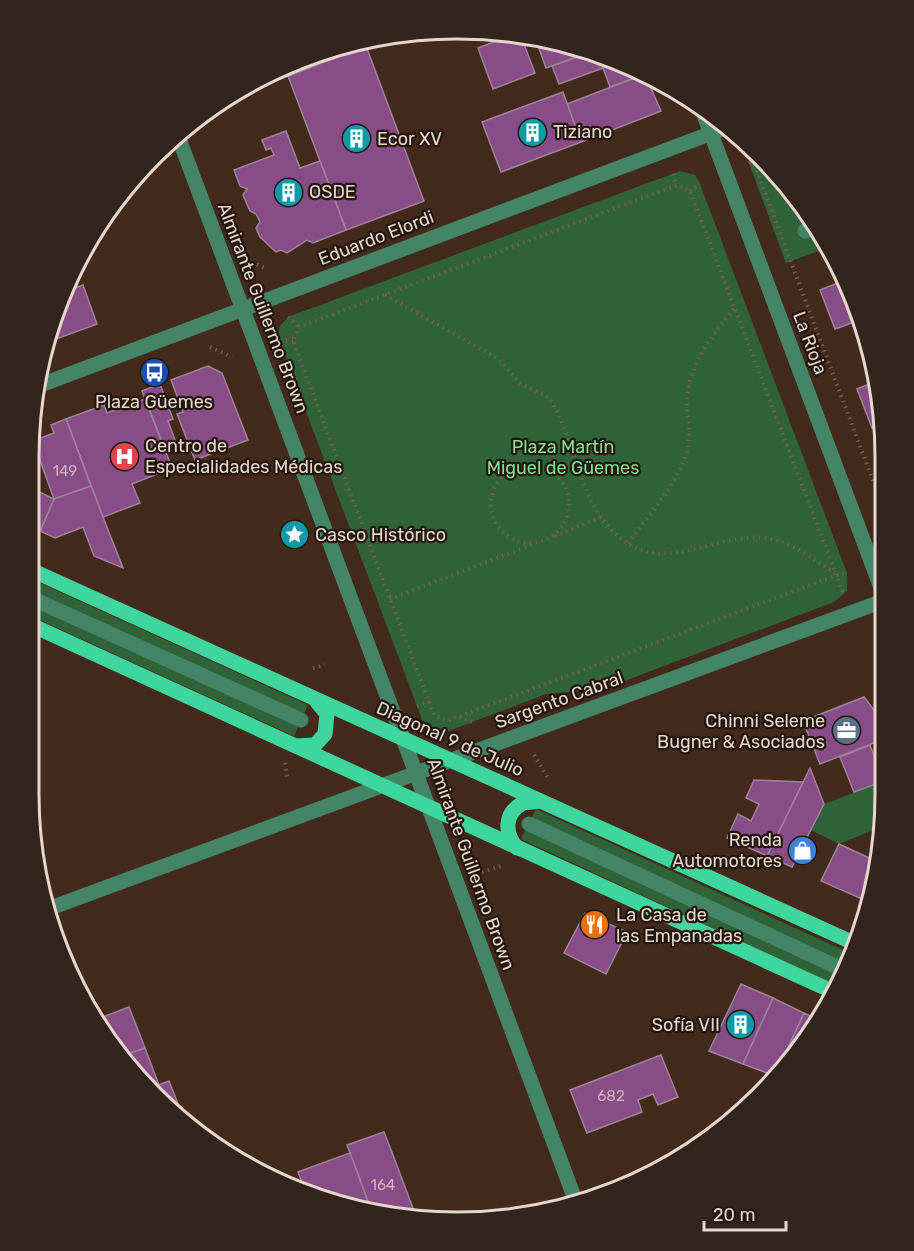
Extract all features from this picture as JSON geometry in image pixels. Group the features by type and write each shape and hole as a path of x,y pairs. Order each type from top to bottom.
{"main road":[{"name":"Diagonal 9 de Julio","path":"39,574 848,941"},
{"path":"39,629 380,787 429,807 827,989"},
{"path":"290,744 301,747 315,745 322,739 328,728 327,714 323,706 308,696"},
{"path":"517,848 508,833 509,818 523,803 540,801"}],"street":[{"name":"La Rioja","path":"707,122 875,571"},
{"name":"Eduardo Elordi","path":"46,383 718,131"},
{"name":"Almirante Guillermo Brown","path":"181,143 574,1195"},
{"path":"39,602 301,720"},
{"name":"Sargento Cabral","path":"54,907 875,605"},
{"path":"529,824 838,966"}],"path":[{"path":"749,163 753,161"},
{"path":"755,164 875,486"},
{"path":"673,174 677,185 690,191 844,596"},
{"path":"690,191 700,184"},
{"path":"677,185 299,327 293,341 434,715 447,721 837,574 847,573"},
{"path":"250,263 268,269"},
{"path":"384,295 497,358 520,383 548,397 583,484 601,517 628,543 645,551 662,554 681,553 737,539 771,539 802,552 837,574"},
{"path":"628,543 683,465 690,441 687,410 690,377 705,345 735,308"},
{"path":"288,317 299,327"},
{"path":"280,341 293,341"},
{"path":"210,347 232,357"},
{"path":"536,465 552,471 566,488 569,499 566,520 551,537 541,541 526,542 512,538 500,529 493,516 491,501 495,487 504,475 522,466 536,465"},
{"path":"390,599 601,517"},
{"path":"515,551 518,557"},
{"path":"313,668 325,665"},
{"path":"417,706 429,701"},
{"path":"458,716 472,722"},
{"path":"534,755 549,781"},
{"path":"482,872 510,864"}],"green space":[{"path":"750,158 789,203 820,250 786,263 749,163"},
{"name":"Plaza Martín Miguel de Güemes","path":"680,171 695,175 700,184 847,573 847,591 834,602 619,683 594,690 546,694 446,732 435,734 423,722 278,337 280,326 288,317"},
{"path":"39,583 308,705 294,736 39,620"},
{"path":"875,784 873,830 839,844 811,830 824,804"},
{"path":"536,809 844,950 830,983 521,839"}],"building":[{"path":"496,41 524,45 535,73 493,89 478,48"},
{"path":"538,47 578,57 546,68"},
{"name":"Ecor XV","path":"367,49 424,201 346,230 288,76 343,55"},
{"path":"578,57 634,78 610,87 603,68 559,84 552,66"},
{"path":"308,67 309,68 271,83"},
{"path":"634,78 650,87 661,111 581,142 567,104"},
{"name":"Tiziano","path":"563,92 581,142 501,172 482,122"},
{"name":"OSDE","path":"286,131 300,168 320,161 346,230 313,243 307,240 287,253 281,250 276,252 260,237 256,228 260,222 256,214 250,211 243,195 247,189 240,186 234,170 274,155 271,148 266,150 262,140"},
{"path":"837,283 853,323 835,329 820,290"},
{"path":"83,285 97,324 56,339 61,323 75,288"},
{"path":"208,366 222,373 248,440 195,460 177,414 183,412 171,380"},
{"path":"160,384 173,419 168,421 175,440 163,444 142,391"},
{"path":"868,384 874,427 872,428 857,389"},
{"name":"Centro de Especialidades Médicas","path":"145,399 172,468 132,484 140,503 103,517 66,419 104,405 107,413"},
{"path":"66,419 91,486 54,499 39,458 40,438 54,433 51,425"},
{"path":"91,486 123,568 94,556 83,527 55,538 40,531 54,499"},
{"path":"39,492 54,499 39,531"},
{"name":"Chinni Seleme Bugner & Asociados","path":"864,697 875,711 875,743 820,764 803,721"},
{"path":"870,745 875,758 875,784 854,792 840,757"},
{"path":"810,768 824,804 792,867 767,856"},
{"path":"754,780 803,782 767,856 727,838 738,814 751,821 759,804 746,798"},
{"path":"839,844 870,858 862,899 821,881"},
{"path":"585,913 627,932 606,974 564,953"},
{"name":"Sofía VII","path":"741,984 773,998 743,1064 709,1051"},
{"path":"773,998 804,1013 786,1051 768,1073 743,1064"},
{"path":"129,1007 145,1048 129,1053 103,1017"},
{"path":"804,1013 811,1016 790,1047"},
{"path":"145,1048 159,1085 157,1086 129,1053"},
{"path":"661,1055 678,1097 658,1105 653,1094 638,1100 642,1112 587,1133 570,1090"},
{"path":"169,1081 179,1106 161,1090 157,1085"},
{"path":"384,1132 413,1209 368,1202 347,1145"},
{"path":"350,1153 368,1202 302,1182 298,1172"}],"place":[{"name":"Tiziano","path":"532,132"},
{"name":"Ecor XV","path":"356,139"},
{"name":"OSDE","path":"288,192"},
{"name":"Plaza Güemes","path":"154,373"},
{"name":"Centro de Especialidades Médicas","path":"124,456"},
{"name":"Casco Histórico","path":"294,535"},
{"name":"Chinni Seleme Bugner & Asociados","path":"846,731"},
{"name":"Renda Automotores","path":"803,850"},
{"name":"La Casa de las Empanadas","path":"595,925"},
{"name":"Sofía VII","path":"741,1025"}]}
